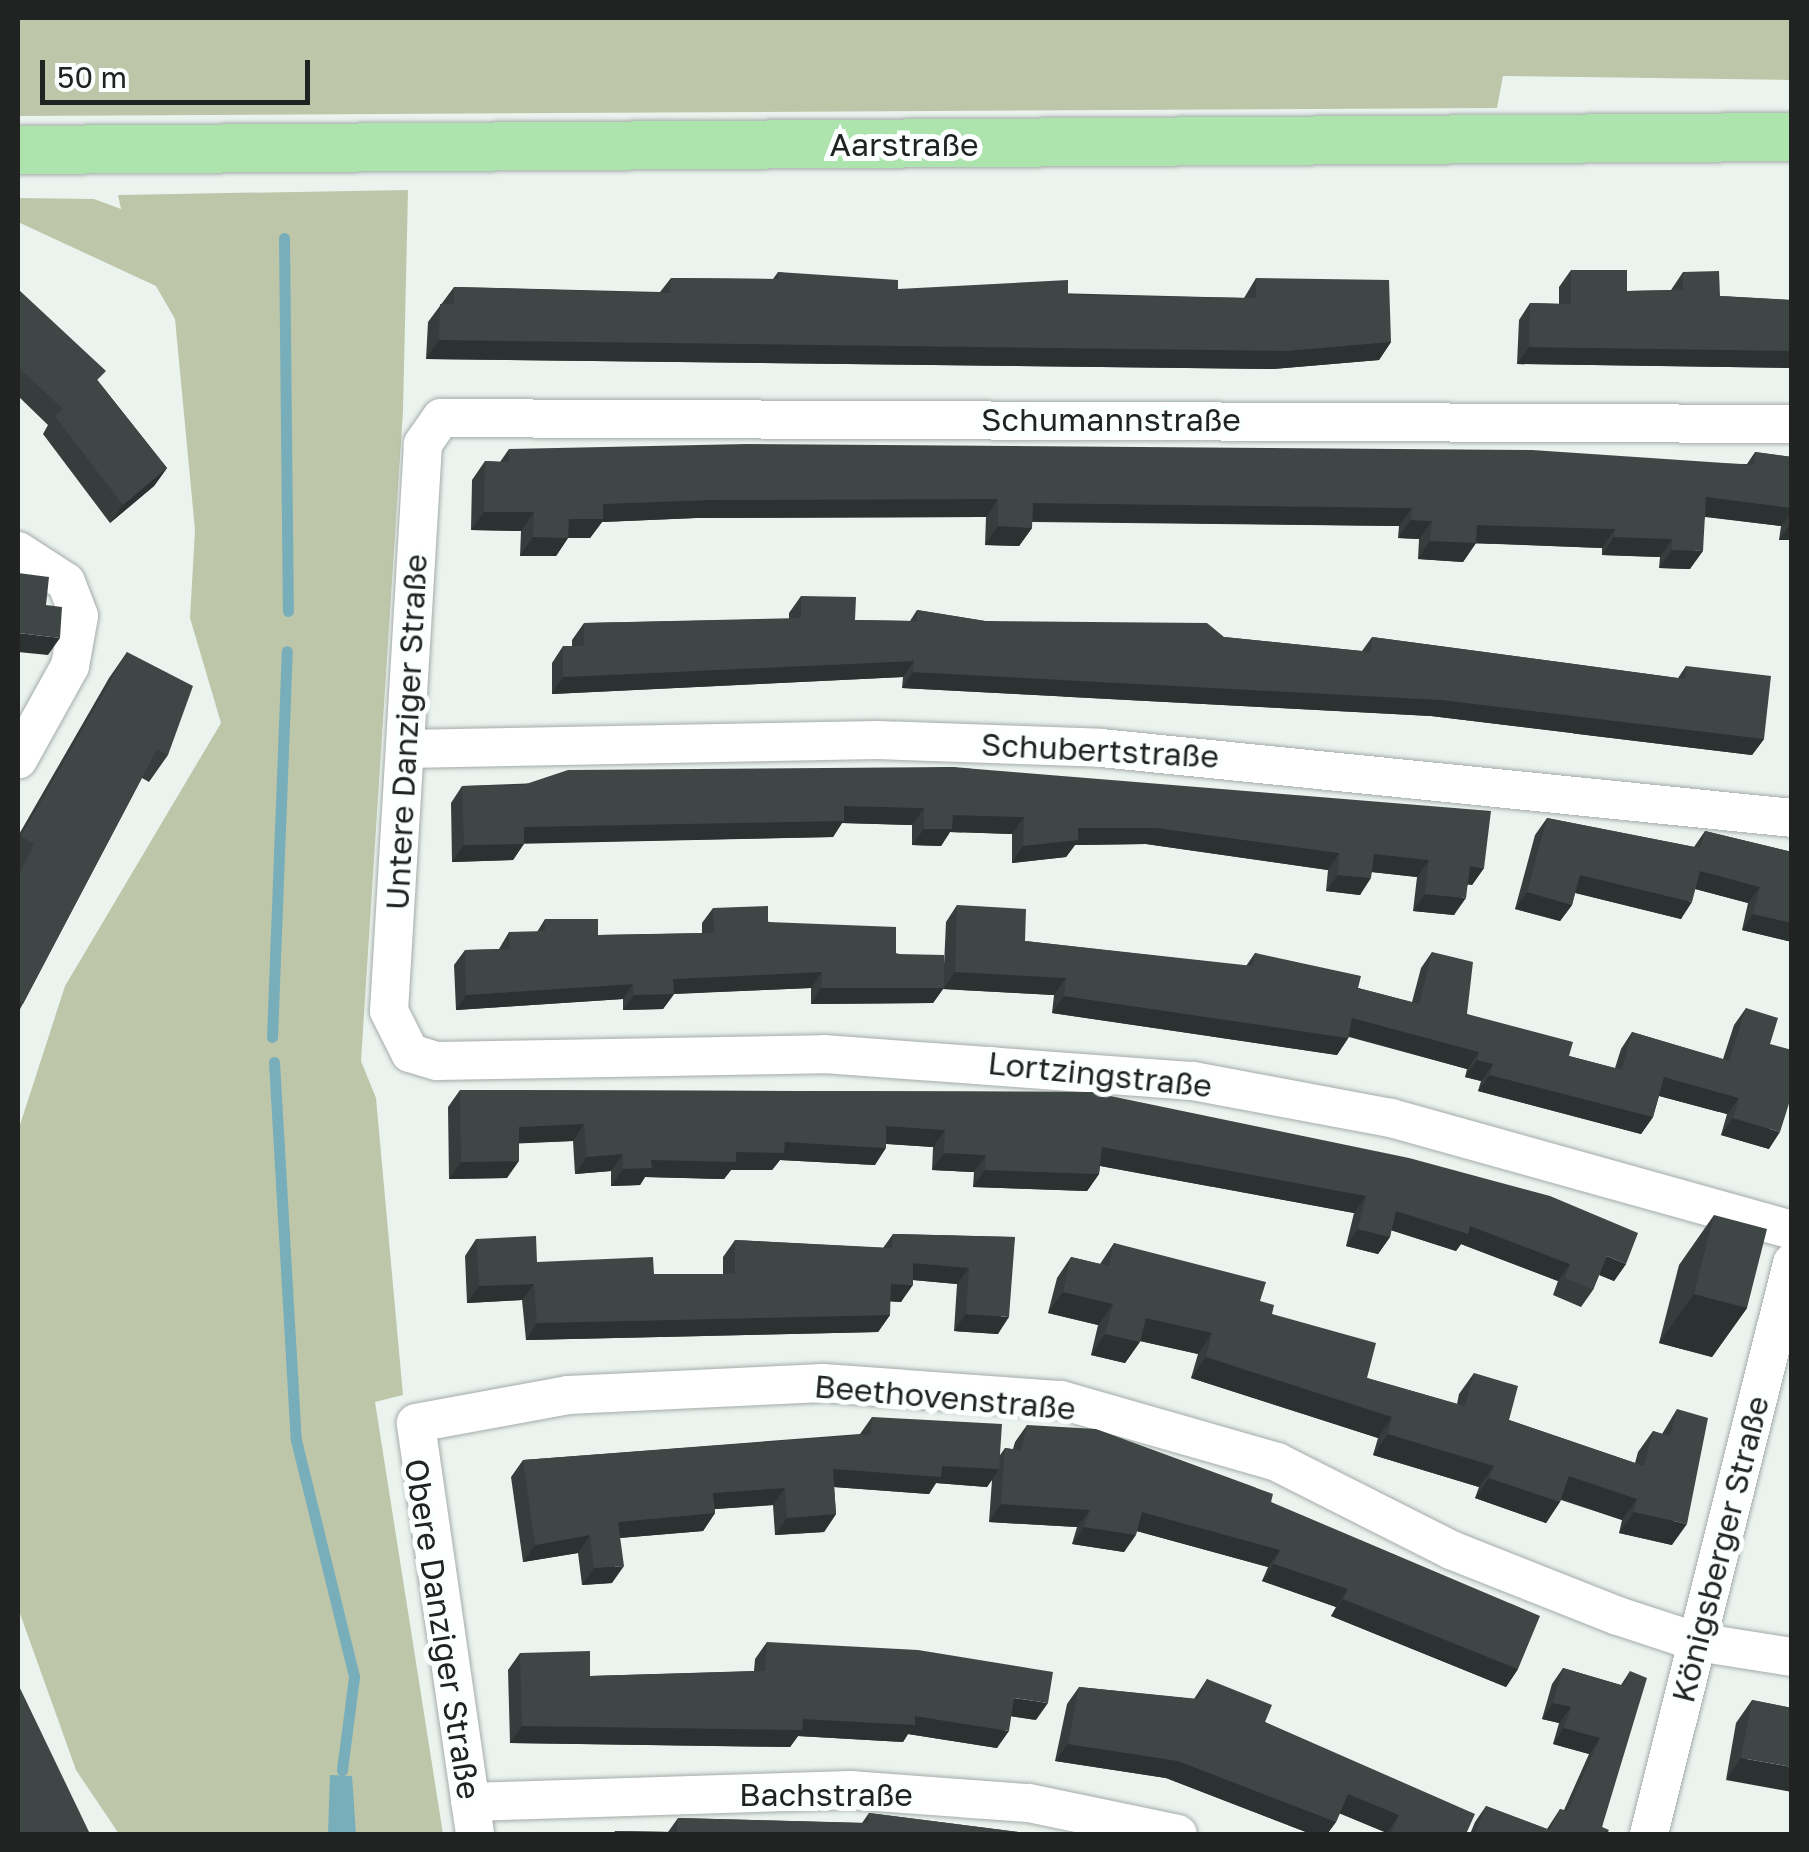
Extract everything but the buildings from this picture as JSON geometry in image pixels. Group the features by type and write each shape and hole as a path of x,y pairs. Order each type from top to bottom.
{"main road":[{"name":"Aarstraße","path":"18,150 1792,137"}],"street":[{"name":"Schumannstraße","path":"433,424 511,417 1792,424"},
{"name":"Untere Danziger Straße","path":"398,1040 390,1011 423,444 433,424"},
{"path":"18,551 66,582 79,616 70,666 18,760"},
{"name":"Schubertstraße","path":"405,748 876,740 1101,748 1792,818"},
{"name":"Lortzingstraße","path":"398,1040 436,1061 824,1054 1193,1081 1392,1118 1792,1230"},
{"name":"Königsberger Straße","path":"1649,1834 1792,1263"},
{"name":"Beethovenstraße","path":"416,1424 568,1395 823,1384 1061,1400 1277,1462 1451,1550 1697,1642 1792,1656"},
{"name":"Obere Danziger Straße","path":"416,1424 472,1818"},
{"name":"Bachstraße","path":"472,1818 850,1790 1029,1803 1178,1834"}],"green space":[{"path":"18,18 1791,18 1792,80 1503,76 1497,108 18,116"},
{"path":"408,190 403,411 361,1061 376,1098 403,1395 375,1402 443,1834 119,1834 76,1770 18,1608 18,1131 65,986 221,723 190,618 195,530 175,319 156,286 18,222 18,198 94,199 121,209 118,195"}],"water":[{"path":"330,1775 352,1776 356,1834 328,1834"}],"waterway":[{"path":"284,238 288,611"},
{"path":"272,1037 287,651"},
{"path":"274,1062 296,1440 354,1677 342,1770"}]}
